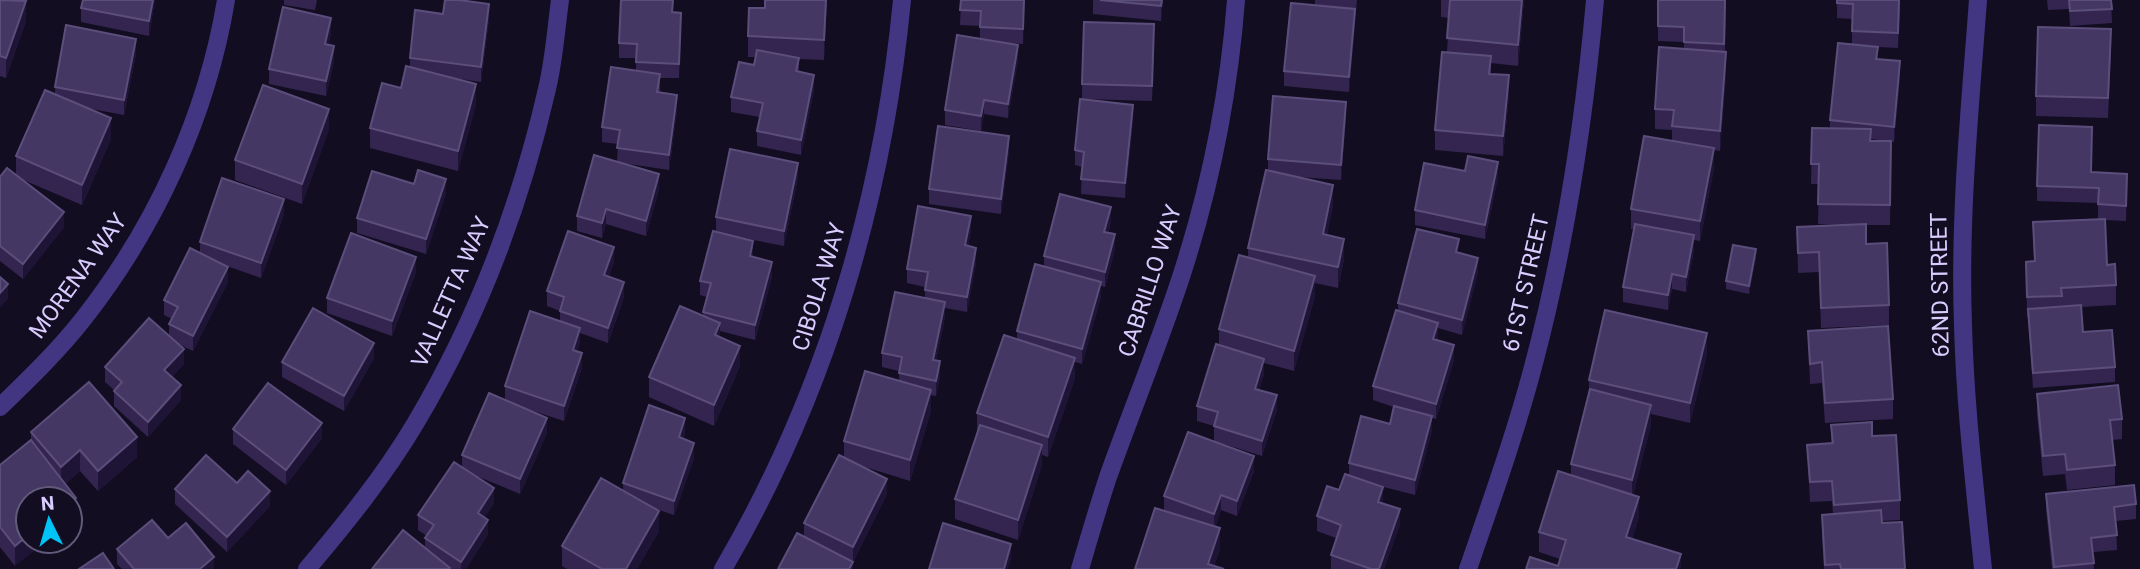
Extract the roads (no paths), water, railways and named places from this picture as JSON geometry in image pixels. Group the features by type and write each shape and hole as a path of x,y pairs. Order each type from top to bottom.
{"street":[{"name":"MORENA WAY","path":"0,407 43,366 84,318 128,257 170,180 198,111 222,27 226,0"},
{"name":"VALLETTA WAY","path":"307,569 352,515 415,425 467,328 496,261 526,175 548,86 560,0"},
{"name":"CIBOLA WAY","path":"723,569 778,465 816,377 854,263 878,170 897,52 902,0"},
{"name":"CABRILLO WAY","path":"1080,569 1107,481 1181,276 1205,190 1223,98 1236,0"},
{"name":"61ST STREET","path":"1468,569 1503,469 1533,366 1565,226 1588,84 1595,0"},
{"name":"62ND STREET","path":"1978,0 1963,211 1963,325 1983,569"}]}
